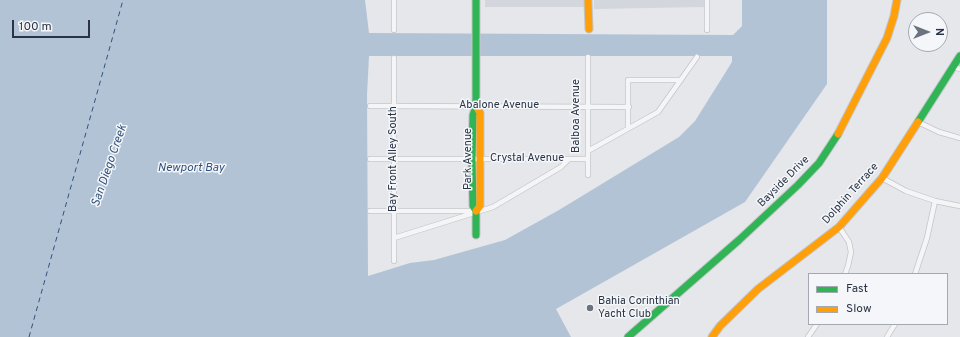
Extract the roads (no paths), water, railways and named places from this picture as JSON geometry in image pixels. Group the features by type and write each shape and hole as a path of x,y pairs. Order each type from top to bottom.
{"street":[{"path":"394,0 394,30"},
{"name":"Park Avenue","path":"476,0 476,106 480,114 476,159 480,206 476,212 476,235"},
{"path":"588,0 589,29"},
{"path":"707,0 707,30"},
{"name":"Bayside Drive","path":"628,337 739,240 798,185 819,163 835,140 850,113 887,38 897,0"},
{"path":"894,16 902,0"},
{"name":"Dolphin Terrace","path":"712,337 720,326 758,289 839,227 882,178 918,122 957,68 960,56"},
{"name":"Balboa Avenue","path":"588,57 588,175"},
{"path":"588,151 658,112 697,57"},
{"name":"Bay Front Alley South","path":"394,58 394,261"},
{"path":"628,128 628,80 681,80"},
{"name":"Abalone Avenue","path":"370,106 628,107"},
{"path":"918,122 939,132 960,138"},
{"name":"Crystal Avenue","path":"370,159 588,159"},
{"path":"394,238 493,207 561,167 569,159"},
{"path":"882,178 906,191 935,201 960,206"},
{"path":"915,273 927,238 935,201"},
{"path":"370,211 476,212"},
{"path":"839,227 849,242 852,252 845,273"},
{"path":"808,337 816,325"},
{"path":"887,337 894,325"}],"water":[{"name":"Newport Bay","path":"0,0 365,0 369,33 733,35 742,26 742,0 827,0 827,84 745,202 556,309 571,337 0,337","holes":["369,56 732,56 732,62 695,121 679,137 559,210 505,240 434,260 410,263 368,276 367,95"]}],"place":[{"name":"Bahia Corinthian Yacht Club","path":"590,308"}],"water label":[{"name":"San Diego Creek","path":"110,166"}]}
